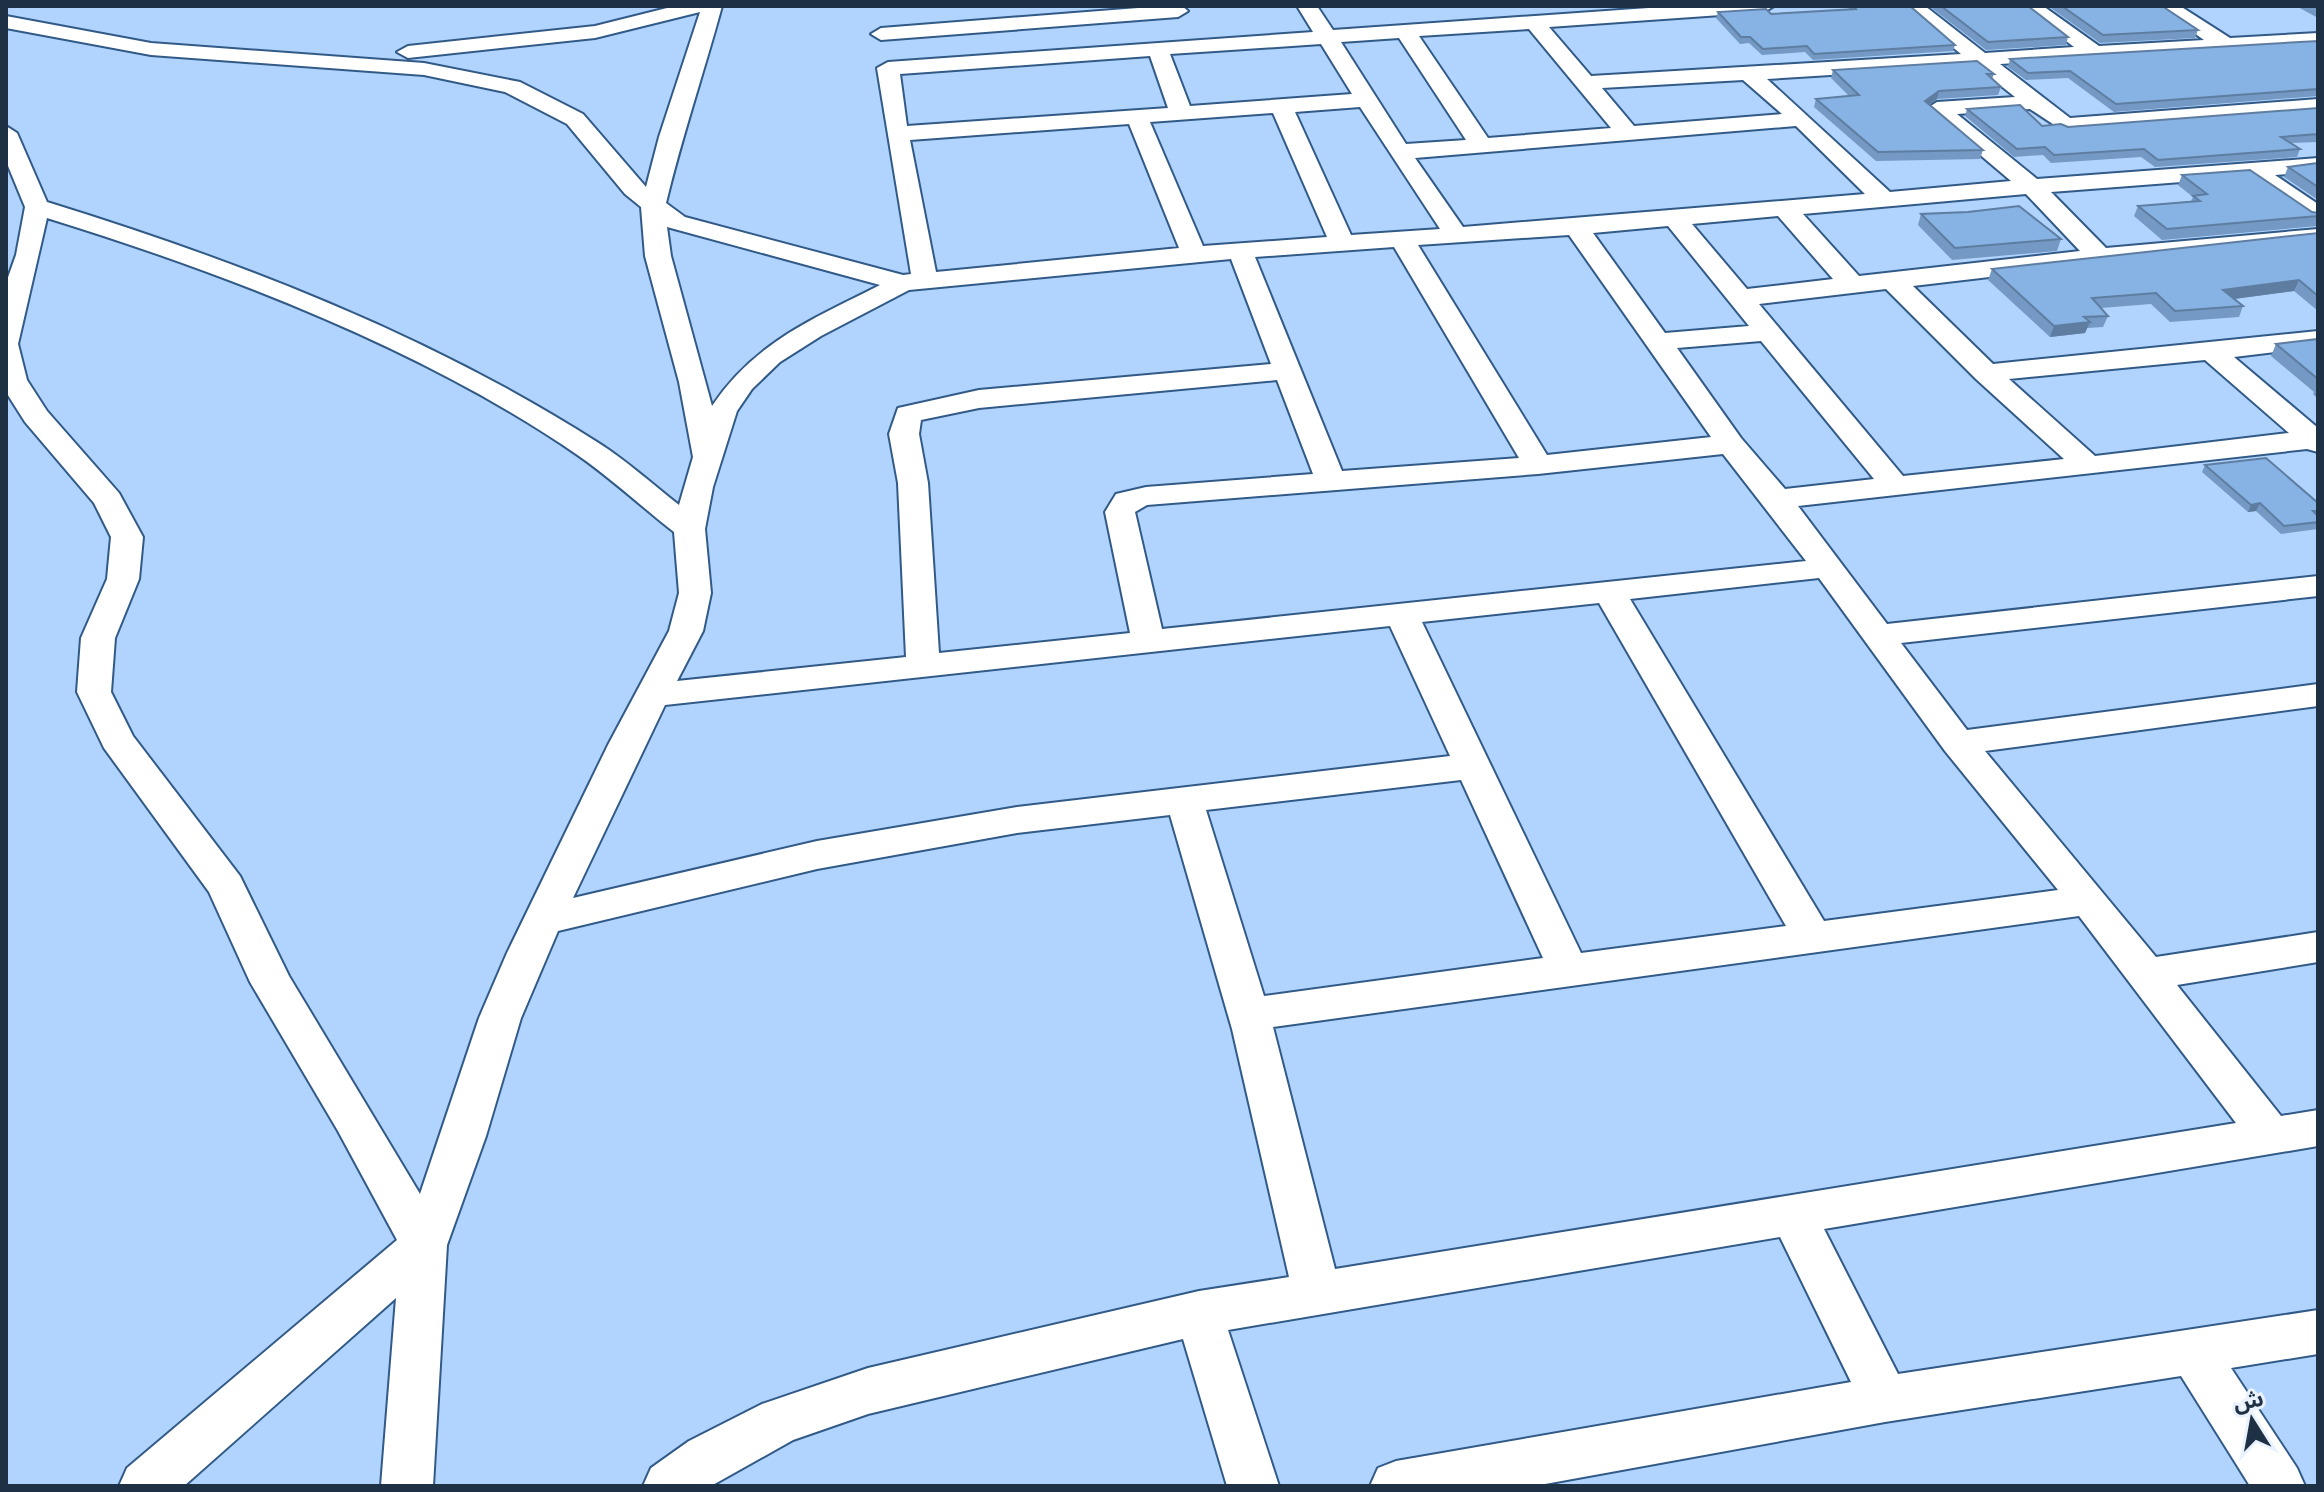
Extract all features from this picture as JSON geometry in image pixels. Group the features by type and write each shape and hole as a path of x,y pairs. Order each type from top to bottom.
{"street":[{"path":"299,61 541,40 595,32 699,6"},
{"path":"707,460 693,382 658,256 653,208 670,137 691,81 712,6"},
{"path":"1307,6 1399,152 1457,236"},
{"path":"1442,6 1459,27"},
{"path":"888,68 1534,22 1662,10 1764,6"},
{"path":"1912,6 2086,142"},
{"path":"2030,6 2097,54"},
{"path":"2166,6 2227,45"},
{"path":"914,282 897,134 880,27 1095,17 1178,9 1197,46"},
{"path":"1095,17 1112,52"},
{"path":"6,22 151,49 424,69 512,87 575,119 653,208 676,222 914,282 1240,250 1576,227 2031,186 2318,165"},
{"path":"1534,22 1628,133"},
{"path":"1405,31 1482,146"},
{"path":"1585,83 2318,39"},
{"path":"1158,49 1181,113"},
{"path":"1884,64 2031,186 2100,256"},
{"path":"1745,71 1801,119 1884,199"},
{"path":"897,134 1366,100"},
{"path":"1937,109 2033,102"},
{"path":"1281,106 1342,243"},
{"path":"2065,125 2318,106"},
{"path":"1137,117 1194,255"},
{"path":"1399,152 1801,119"},
{"path":"6,133 37,207 29,255 16,291 6,344 13,380 35,416 108,500 127,537 123,579 98,638 94,692 117,740 226,886 271,982 354,1118 424,1245"},
{"path":"2107,160 2128,178"},
{"path":"2252,170 2318,215"},
{"path":"37,207 137,238 345,319 492,390 590,450 689,529"},
{"path":"1784,208 1854,287"},
{"path":"1674,218 1895,486"},
{"path":"1576,227 1731,444 1777,499 1958,743 2089,900 2270,1135"},
{"path":"1740,298 1895,283 2100,256 2318,236"},
{"path":"1402,239 1538,465"},
{"path":"1240,250 1285,371 1332,483"},
{"path":"407,1486 424,1245 464,1136 500,1018 626,745 686,631 695,593 689,529 723,411 741,384 770,356 811,330 914,282"},
{"path":"1895,283 1986,373 2089,466"},
{"path":"1656,342 1767,332"},
{"path":"1986,373 2318,339"},
{"path":"2211,351 2315,441"},
{"path":"923,663 913,483 904,434 908,414 979,399 1285,371"},
{"path":"1777,499 2315,441"},
{"path":"1148,640 1120,512 1127,501 1146,496 1538,465 1731,444"},
{"path":"654,695 923,663 1827,568"},
{"path":"1609,592 1812,935"},
{"path":"1878,635 2312,593"},
{"path":"1402,615 1568,968"},
{"path":"1958,743 2316,697"},
{"path":"545,919 847,849 1017,820 1474,766"},
{"path":"1184,800 1248,1014 1317,1294"},
{"path":"1248,1014 1568,968 2089,900"},
{"path":"2146,974 2318,947"},
{"path":"669,1486 707,1458 780,1421 868,1391 1199,1313 2318,1128"},
{"path":"1792,1214 1885,1399"},
{"path":"145,1486 424,1245"},
{"path":"1199,1313 1253,1486"},
{"path":"1396,1486 1885,1399 2318,1332"},
{"path":"2194,1353 2279,1486"}],"building":[{"path":"1854,6 1910,6 1955,45 1814,54 1807,46 1763,49 1750,37 1741,37 1718,12 1766,9 1771,14 1856,9"},
{"path":"1941,6 2028,6 2068,37 1988,42"},
{"path":"2062,6 2162,6 2198,30 2103,35"},
{"path":"2318,41 2318,89 2116,104 2070,71 2028,73 2010,59"},
{"path":"1977,61 1994,74 1987,74 2001,87 1939,91 1925,101 1983,150 1878,152 1816,99 1859,95 1833,70"},
{"path":"2020,105 2042,126 2061,124 2068,127 2318,108 2318,134 2281,137 2300,149 2158,160 2144,149 2054,155 2045,147 2017,149 1967,109"},
{"path":"2318,163 2318,187 2288,167"},
{"path":"2250,170 2318,213 2318,216 2167,229 2138,206 2200,201 2193,196 2207,194 2182,175"},
{"path":"2019,206 2061,239 1955,248 1921,214 1968,212"},
{"path":"2318,233 2318,296 2299,280 2223,290 2243,306 2175,311 2156,293 2092,298 2108,316 2084,317 2090,322 2054,326 1992,269"},
{"path":"2318,339 2318,379 2276,344"},
{"path":"2266,458 2318,503 2318,511 2313,511 2318,516 2318,522 2284,526 2260,503 2251,505 2205,465"}]}
